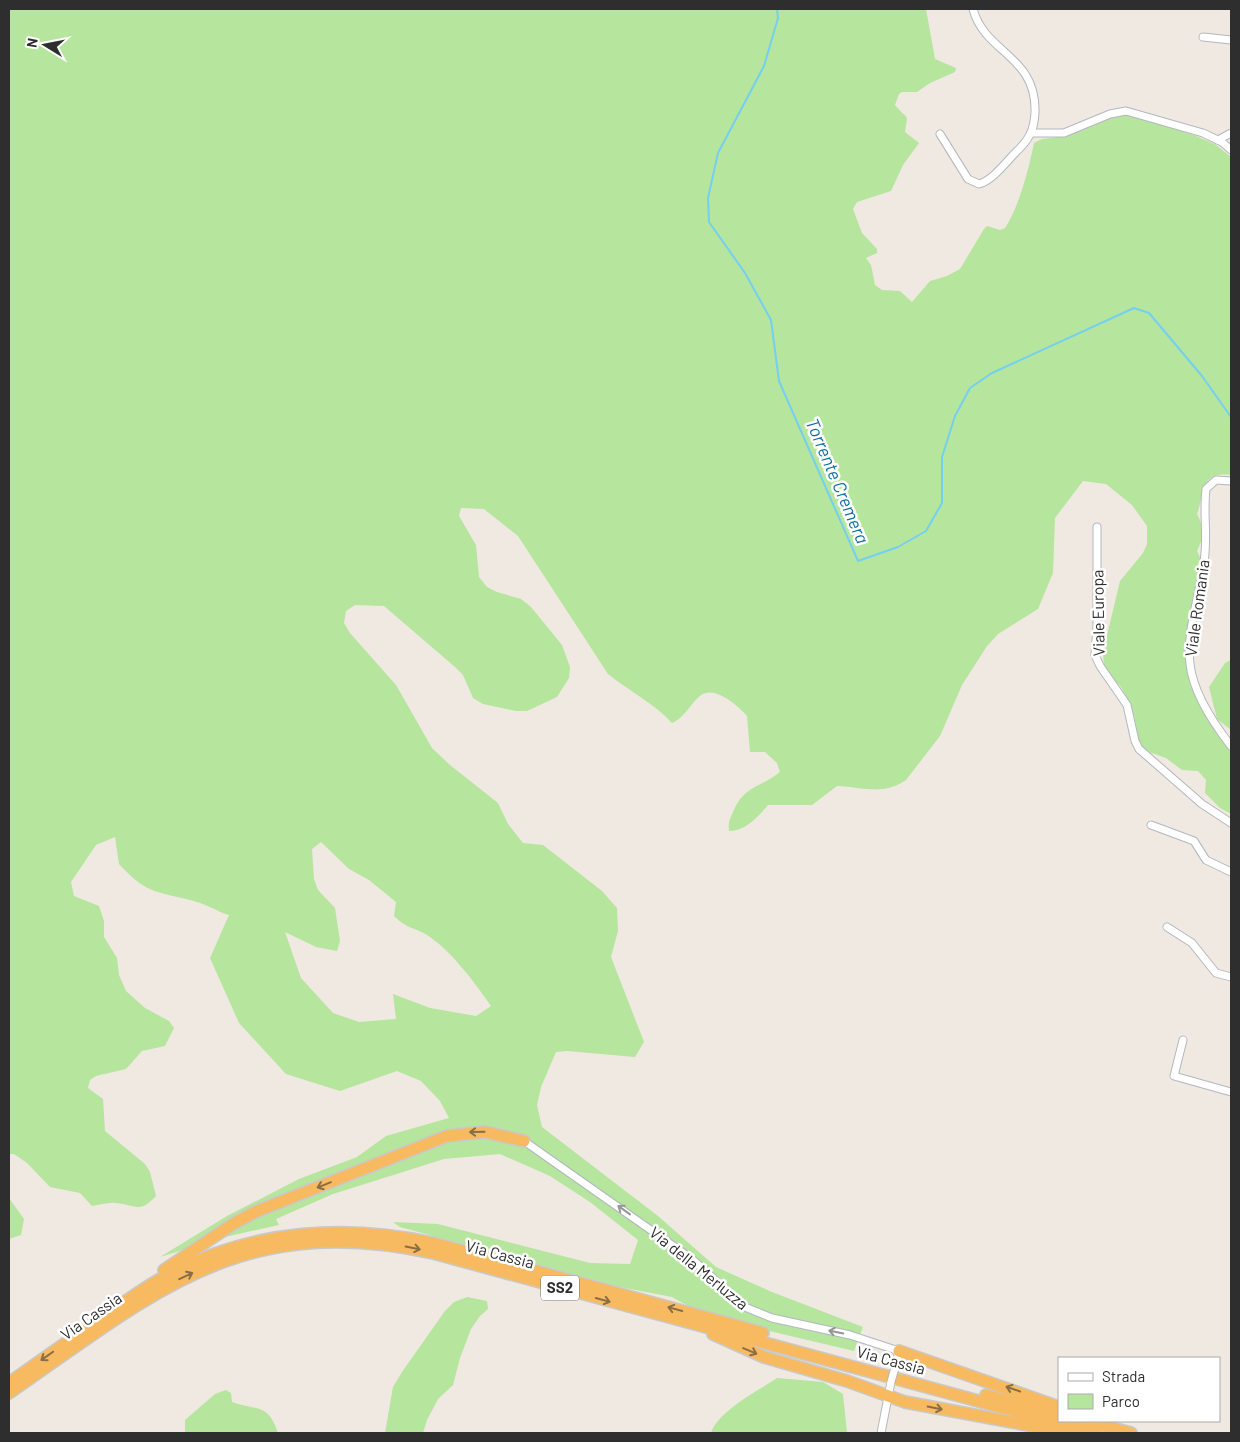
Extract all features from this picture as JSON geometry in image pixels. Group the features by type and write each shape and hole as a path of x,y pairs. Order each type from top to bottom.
{"highway":[{"path":"129,1299 165,1269 233,1224 256,1212 416,1148 447,1136 475,1132 500,1134 524,1141"},
{"name":"Via Cassia","path":"9,1382 129,1299 187,1265 246,1244 291,1235 321,1232 389,1235 433,1243 1058,1414"},
{"name":"Via Cassia","path":"9,1393 129,1310 174,1282 233,1257 296,1243 338,1240 410,1248 689,1323 1058,1416"},
{"path":"689,1323 764,1357 847,1381 887,1396 963,1413 1076,1433"},
{"path":"899,1351 1058,1406"},
{"name":"Via Cassia","path":"1092,1425 1131,1433"}],"street":[{"path":"940,134 968,179 979,184 988,179 1006,162 1032,133 1035,101 1030,80 1021,67 982,28 973,9"},
{"path":"1203,37 1231,40"},
{"path":"1032,133 1064,133 1113,113 1126,110 1203,133 1218,140 1231,150"},
{"path":"1218,140 1231,133"},
{"name":"Viale Romania","path":"1231,481 1216,480 1206,489 1205,560 1194,615 1190,657 1192,676 1231,746"},
{"name":"Viale Europa","path":"1097,527 1097,621 1095,652 1097,661 1127,705 1135,741 1139,749 1202,804 1231,823"},
{"path":"1152,825 1194,841 1206,860 1231,872"},
{"path":"1167,927 1192,943 1216,973 1231,977"},
{"path":"1183,1040 1174,1076 1231,1092"},
{"name":"Via della Merluzza","path":"524,1141 692,1259 745,1307 772,1318 850,1335 899,1351"},
{"path":"881,1433 887,1396 899,1351"}],"green space":[{"path":"9,9 926,9 935,59 956,68 955,72 930,83 917,92 902,92 899,94 895,105 906,117 905,132 919,143 903,165 891,191 857,202 853,209 862,233 877,249 877,253 866,258 871,265 875,285 882,290 900,291 912,302 930,281 947,276 960,269 987,226 1000,230 1005,228 1019,198 1034,143 1042,139 1058,137 1109,116 1127,113 1215,144 1231,157 1231,475 1214,476 1209,480 1205,485 1197,514 1202,528 1202,537 1197,551 1202,562 1186,660 1187,673 1193,688 1218,735 1231,752 1231,814 1220,808 1205,793 1206,780 1198,771 1182,770 1166,758 1140,749 1133,710 1121,687 1104,670 1103,652 1120,581 1143,553 1147,544 1147,526 1132,505 1106,484 1083,481 1055,518 1053,573 1038,609 998,634 987,646 962,685 940,736 906,780 889,788 881,789 837,786 812,805 768,805 746,826 735,830 729,831 729,823 737,803 747,792 780,772 777,763 765,752 750,752 747,716 726,698 713,693 706,693 695,700 685,713 672,723 657,709 608,674 518,536 484,509 461,508 459,516 476,545 479,577 487,587 521,599 531,607 562,645 570,667 569,678 557,697 527,711 516,711 483,704 473,698 463,675 455,667 384,606 355,605 346,611 344,623 350,633 396,685 432,748 450,765 498,803 508,824 523,843 543,845 602,891 617,908 618,931 611,957 644,1042 635,1057 567,1051 556,1052 541,1087 537,1105 542,1127 658,1216 716,1267 772,1292 863,1327 854,1351 706,1316 672,1297 620,1287 400,1227 393,1222 438,1224 590,1263 630,1264 638,1240 590,1202 550,1176 500,1154 444,1159 333,1194 276,1219 279,1225 225,1237 160,1257 227,1216 299,1179 357,1157 386,1136 449,1118 440,1101 421,1081 397,1071 340,1091 286,1074 239,1023 210,958 229,915 201,903 163,894 138,882 119,864 115,837 96,845 71,882 74,896 99,906 104,921 104,937 117,958 119,975 126,991 145,1008 169,1021 174,1028 165,1046 142,1051 126,1069 96,1076 90,1080 88,1088 103,1099 105,1131 145,1164 150,1172 156,1196 141,1207 113,1203 92,1206 80,1193 50,1187 27,1163 14,1154 9,1154","holes":["321,842 349,869 369,880 396,902 394,916 404,924 420,931 439,944 471,978 491,1006 476,1016 430,1008 393,994 396,1019 359,1022 333,1013 301,978 285,932 316,947 337,951 340,941 335,908 318,890 314,879 312,849"]},
{"path":"1231,660 1231,730 1217,719 1209,687 1225,663"},
{"path":"9,1198 24,1219 21,1235 9,1239"},
{"path":"467,1297 487,1301 488,1309 480,1316 471,1329 460,1358 453,1385 438,1399 427,1420 423,1433 385,1433 393,1387 402,1372 445,1311 454,1302"},
{"path":"777,1378 823,1382 843,1394 847,1433 711,1433 715,1425 730,1409"},
{"path":"226,1390 231,1393 232,1402 266,1412 278,1433 185,1433 185,1420 215,1394"}],"waterway":[{"name":"Torrente Cremera","path":"777,9 778,18 764,66 718,153 708,198 709,222 745,273 771,320 779,381 858,561 898,547 926,531 942,503 942,457 955,416 970,388 992,373 1134,308 1149,313 1202,376 1231,417"}]}
